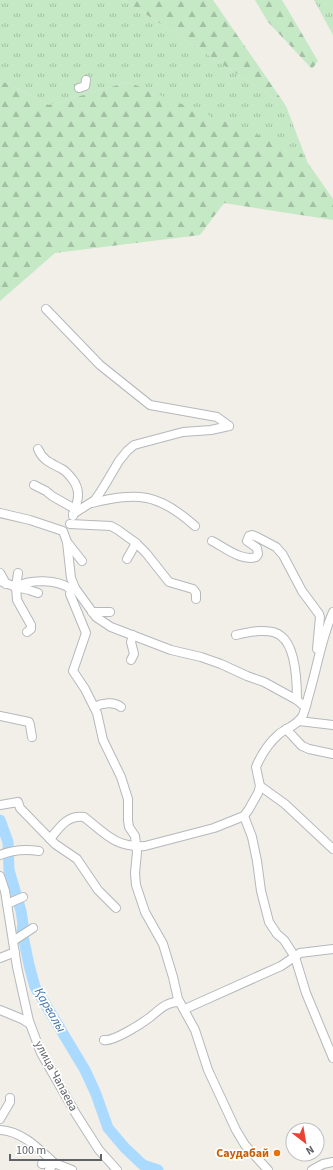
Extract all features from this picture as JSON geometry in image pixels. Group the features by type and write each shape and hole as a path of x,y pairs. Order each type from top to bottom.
{"street":[{"path":"79,88 86,86 86,80"},
{"path":"46,310 100,365 150,405 217,417 229,426 211,430 183,432 134,445 119,461 99,495 91,503"},
{"path":"38,450 46,461 67,473 78,487 79,492 70,524 63,531"},
{"path":"34,485 46,491 74,512"},
{"path":"74,512 91,503 125,496 152,498 179,512 195,526"},
{"path":"0,513 30,520 63,531 68,542 82,561"},
{"path":"70,524 111,526 136,542 169,582 193,589 196,593 196,599"},
{"path":"212,541 242,557 248,558 256,557 258,551 257,548 247,541 249,536 252,535 276,547 283,555 302,591 318,614 318,658"},
{"path":"68,542 73,588 96,617 111,627 175,651 209,659 264,682 297,700 305,707"},
{"path":"127,559 136,542"},
{"path":"0,573 3,582 38,593"},
{"path":"18,573 16,587 17,600 31,625 31,629 27,632"},
{"path":"16,587 28,582 46,581 73,588"},
{"path":"73,588 70,594 86,633 73,671 94,707 100,721 103,740 121,777 126,795 129,826 135,836 136,885 145,912 163,944 179,1002 185,1009 195,1030 208,1070 236,1130 245,1145 268,1170"},
{"path":"92,612 110,612"},
{"path":"333,612 318,658 303,716 299,721 279,734 256,767 260,786 285,804 333,849"},
{"path":"236,635 263,630 281,635 287,643 291,654 296,675 297,700"},
{"path":"131,660 134,654 131,642 133,635"},
{"path":"239,678 251,680 255,679"},
{"path":"94,707 106,704 118,705 121,708"},
{"path":"0,716 28,722 32,737"},
{"path":"299,721 333,725"},
{"path":"286,729 302,746 309,750 333,754"},
{"path":"49,838 62,823 74,817 84,817 112,840 122,845 136,847 145,846 214,828 244,816 254,801 260,786"},
{"path":"0,806 18,802 20,808 49,838 77,859 98,890 116,908"},
{"path":"244,816 252,837 261,891 269,922 277,934 284,940 295,957 306,993 332,1053"},
{"path":"2,854 14,851 39,851"},
{"name":"улица Чапаева","path":"0,876 11,903 16,939 15,952 30,1024 41,1053 76,1114 99,1150 117,1170"},
{"path":"11,903 23,897"},
{"path":"16,939 30,930"},
{"path":"185,1009 281,966 300,953 333,949"},
{"path":"0,958 15,952"},
{"path":"104,1040 108,1041 118,1036 149,1017 157,1010 175,1002 179,1002"},
{"path":"0,1010 30,1024"},
{"path":"0,1119 10,1102 10,1098"},
{"path":"0,1130 18,1134 29,1141 54,1163 72,1170"},
{"path":"312,1170 323,1164 333,1162"},
{"path":"42,1164 54,1163"},
{"path":"49,1170 54,1163"}],"green space":[{"path":"0,0 124,0 286,106 307,161 128,82 49,105 0,80"},
{"path":"124,0 213,0 286,106"},
{"path":"255,0 282,0 318,61 312,69 268,22"},
{"path":"314,0 333,0 333,35"},
{"path":"0,80 49,105 128,82 301,153 333,199 333,220 224,203 200,235 55,253 0,301"}],"waterway":[{"name":"Қарғалы","path":"0,820 8,842 9,870 21,911 23,924 22,931 35,987 85,1070 96,1094 108,1128 125,1148 143,1165 158,1170"}],"place":[{"name":"Саудабай","path":"277,1153"}]}
